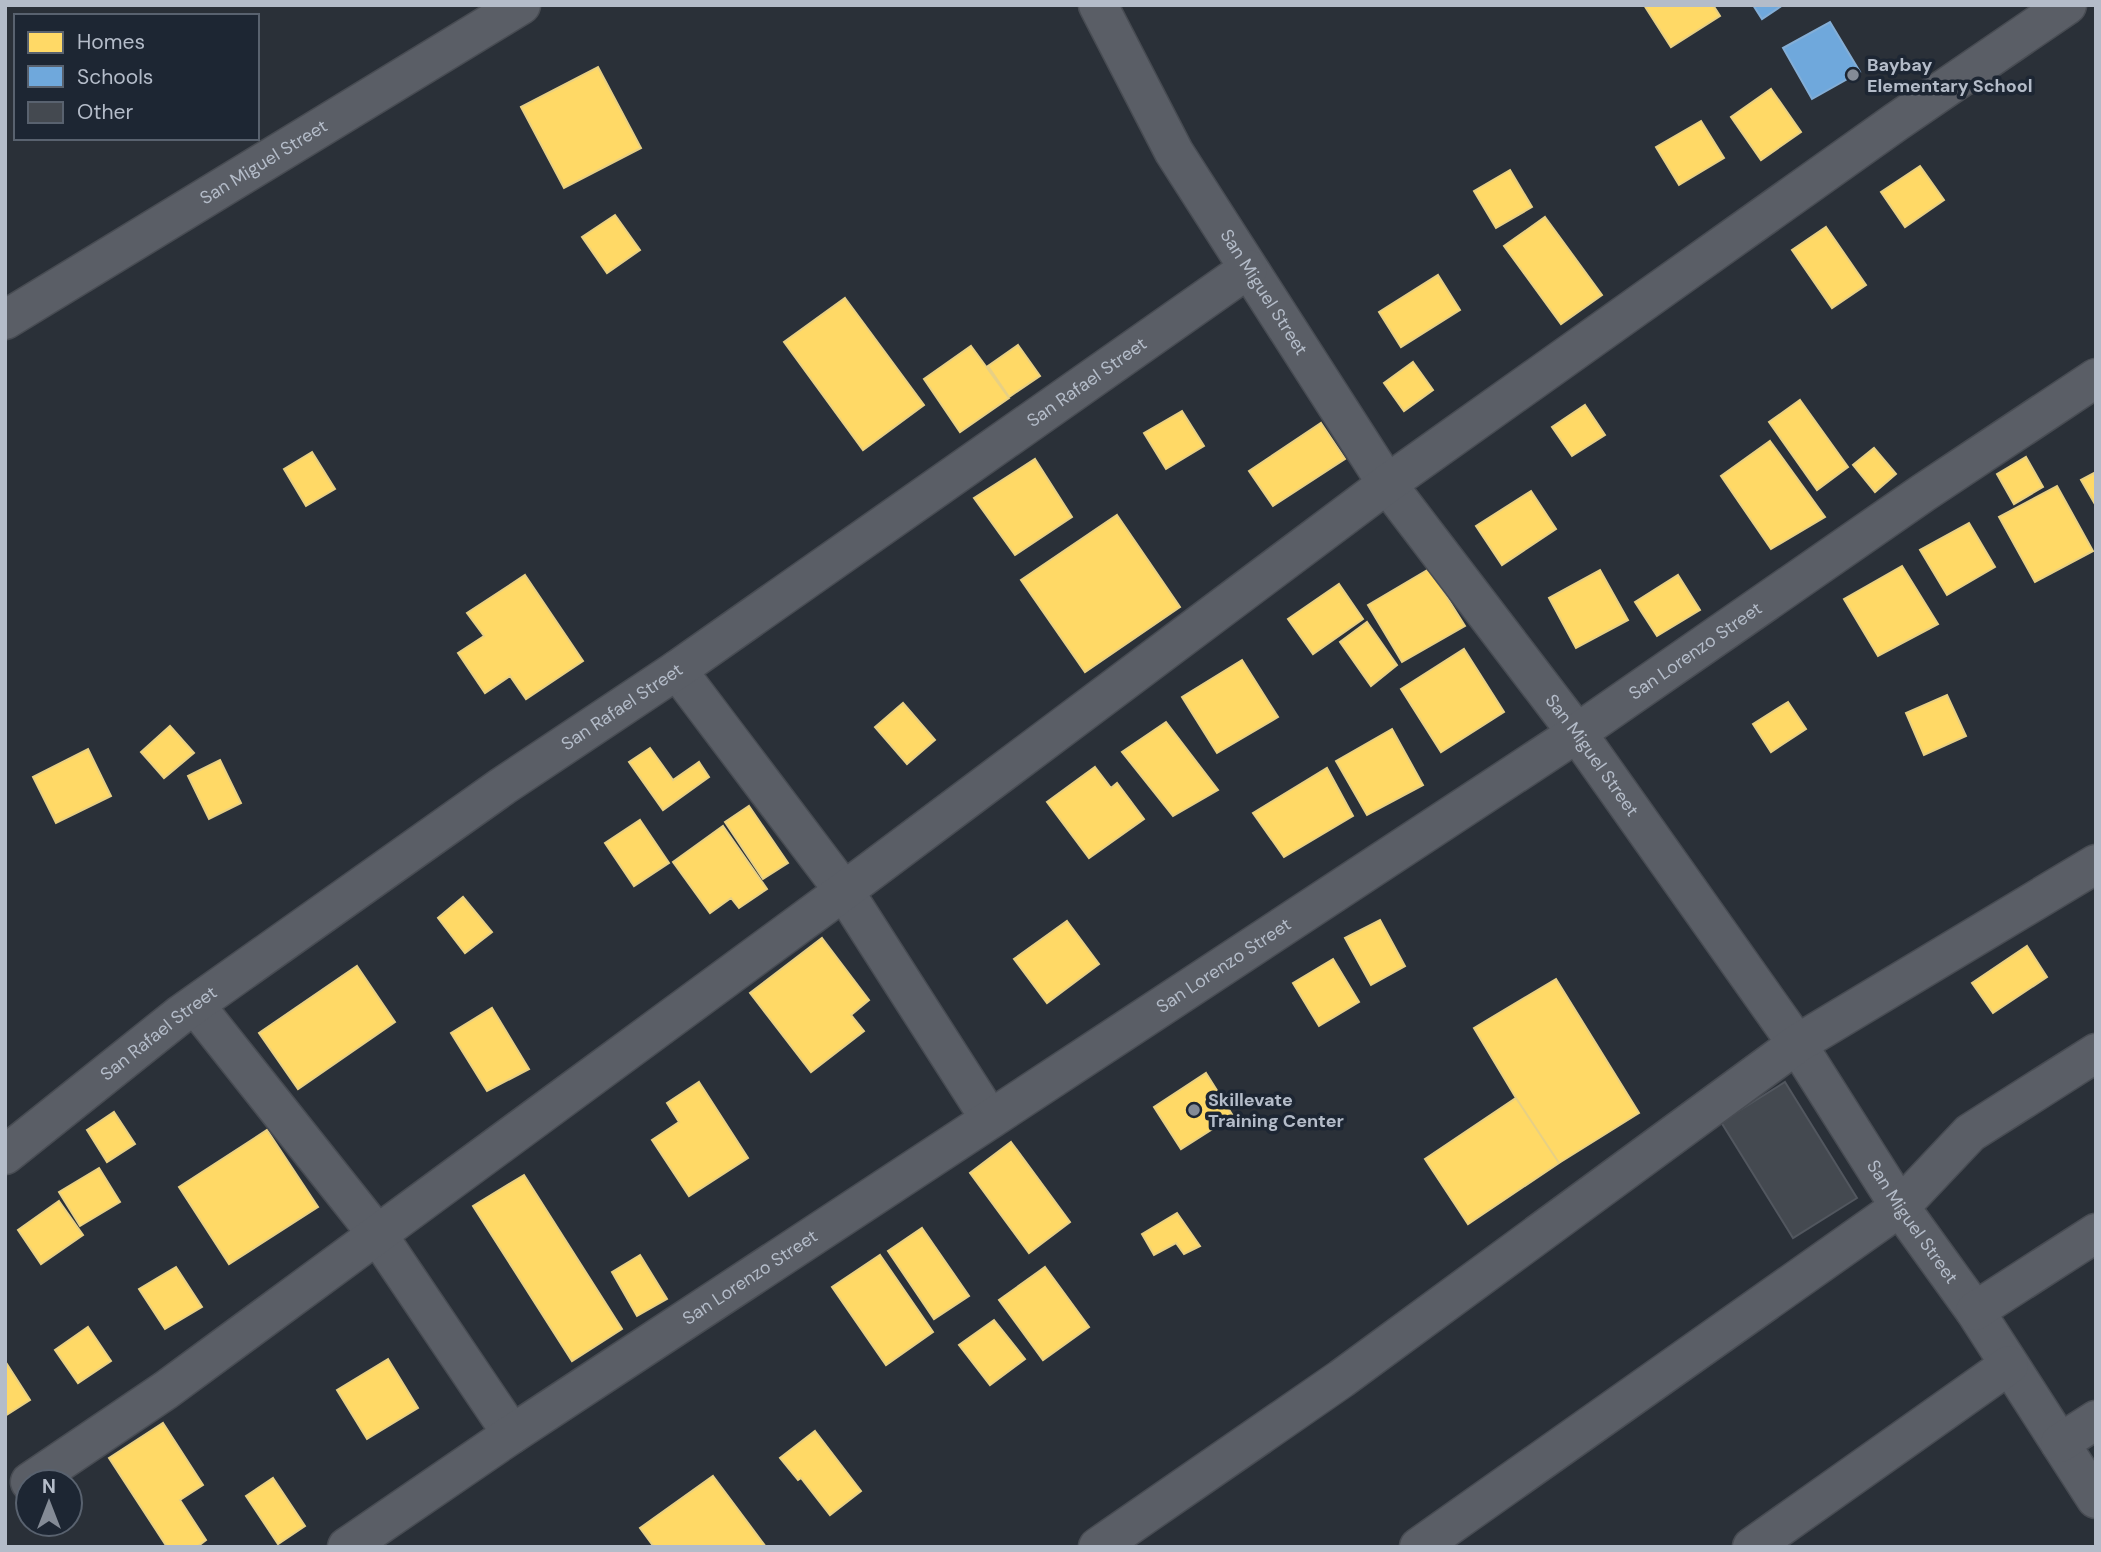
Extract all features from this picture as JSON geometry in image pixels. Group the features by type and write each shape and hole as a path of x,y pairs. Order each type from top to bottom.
{"street":[{"name":"San Miguel Street","path":"5,320 521,5"},
{"name":"San Miguel Street","path":"1098,5 1174,152 1387,484 1577,733 1797,1044 1900,1207 1975,1311 2096,1499"},
{"path":"51,1468 166,1390 844,891 1387,484 1896,122 2067,5"},
{"name":"San Rafael Street","path":"5,1155 195,1004 503,786 677,670 1248,270"},
{"name":"San Lorenzo Street","path":"347,1547 512,1434 1577,733 1923,493 2096,378"},
{"path":"677,670 844,891 990,1119"},
{"path":"1098,1547 1341,1379 1797,1044 2096,864"},
{"path":"195,1004 377,1234 512,1434"},
{"path":"1419,1547 1900,1207 1970,1133 2096,1054"},
{"path":"1975,1311 2096,1233"},
{"path":"1752,1547 2009,1365"},
{"path":"2060,1443 2096,1420"}],"building: Homes":[{"path":"1644,5 1713,5 1720,16 1671,47"},
{"path":"598,67 641,148 564,188 521,107"},
{"path":"1771,89 1801,132 1761,160 1731,117"},
{"path":"1701,121 1724,158 1679,185 1656,147"},
{"path":"1920,166 1944,200 1905,227 1881,192"},
{"path":"1510,170 1532,207 1496,228 1474,191"},
{"path":"615,215 640,250 607,273 582,237"},
{"path":"1545,217 1602,295 1561,324 1504,246"},
{"path":"1826,227 1866,285 1832,308 1792,250"},
{"path":"1438,275 1460,310 1401,347 1379,312"},
{"path":"845,298 924,405 863,450 784,342"},
{"path":"1018,345 1040,376 1009,397 988,366"},
{"path":"971,346 1009,398 960,432 924,379"},
{"path":"1413,362 1433,390 1404,411 1384,383"},
{"path":"1800,400 1848,467 1817,490 1769,422"},
{"path":"1585,405 1605,435 1572,456 1552,427"},
{"path":"1182,411 1204,446 1166,469 1144,433"},
{"path":"1321,423 1345,459 1273,506 1249,471"},
{"path":"1770,441 1825,517 1771,549 1721,476"},
{"path":"1874,448 1896,474 1875,492 1853,465"},
{"path":"312,452 335,489 306,506 284,469"},
{"path":"2026,457 2043,487 2014,504 1997,474"},
{"path":"1035,459 1072,517 1015,555 974,498"},
{"path":"2096,472 2096,506 2081,480"},
{"path":"2057,486 2093,551 2035,582 1999,517"},
{"path":"1531,491 1556,529 1502,565 1476,526"},
{"path":"1117,515 1180,607 1085,672 1021,580"},
{"path":"1969,523 1995,567 1947,595 1920,550"},
{"path":"1902,566 1938,624 1878,656 1844,599"},
{"path":"1429,569 1465,626 1402,662 1368,605"},
{"path":"1600,570 1628,620 1576,648 1549,598"},
{"path":"525,575 583,661 526,699 510,676 485,693 458,653 484,636 467,613"},
{"path":"1678,575 1700,610 1657,636 1635,602"},
{"path":"1339,584 1363,619 1313,654 1288,619"},
{"path":"1367,622 1397,665 1371,686 1340,642"},
{"path":"1464,649 1504,712 1441,752 1401,689"},
{"path":"1242,660 1278,717 1217,753 1182,697"},
{"path":"1947,695 1966,736 1924,755 1906,713"},
{"path":"1788,702 1806,729 1771,752 1753,724"},
{"path":"903,703 935,740 907,764 875,727"},
{"path":"1166,722 1218,790 1173,816 1122,752"},
{"path":"170,726 194,753 164,778 141,752"},
{"path":"1392,729 1423,785 1367,815 1336,761"},
{"path":"650,748 673,780 699,762 709,777 663,810 629,762"},
{"path":"88,749 111,796 56,823 33,777"},
{"path":"220,760 241,803 209,819 188,776"},
{"path":"1095,767 1111,788 1117,783 1144,819 1089,858 1047,802"},
{"path":"1327,768 1353,816 1284,857 1253,813"},
{"path":"749,806 788,863 763,879 725,822"},
{"path":"640,820 669,863 634,886 605,843"},
{"path":"723,826 767,889 739,908 731,898 710,913 673,862"},
{"path":"463,897 492,932 465,953 438,918"},
{"path":"1380,920 1405,966 1371,985 1345,938"},
{"path":"1067,921 1099,964 1047,1003 1014,959"},
{"path":"822,938 869,1000 851,1015 864,1031 811,1072 750,993"},
{"path":"2027,946 2047,977 1993,1013 1972,983"},
{"path":"1333,959 1359,1002 1319,1026 1293,983"},
{"path":"357,966 395,1022 298,1089 259,1033"},
{"path":"1556,979 1639,1113 1559,1163 1474,1028"},
{"path":"492,1008 529,1069 487,1091 451,1033"},
{"path":"1206,1073 1233,1116 1181,1149 1154,1107"},
{"path":"699,1082 748,1158 689,1196 652,1140 679,1122 667,1103"},
{"path":"1516,1098 1559,1163 1468,1224 1425,1159"},
{"path":"114,1112 135,1144 107,1162 87,1130"},
{"path":"267,1130 318,1207 229,1264 179,1187"},
{"path":"1011,1142 1070,1222 1029,1253 970,1173"},
{"path":"99,1168 120,1202 80,1226 59,1192"},
{"path":"524,1175 622,1329 572,1361 473,1206"},
{"path":"59,1201 83,1235 41,1264 18,1230"},
{"path":"1177,1213 1200,1246 1184,1254 1176,1243 1154,1255 1142,1234"},
{"path":"922,1228 969,1296 934,1319 888,1251"},
{"path":"640,1255 667,1299 637,1316 612,1272"},
{"path":"880,1255 933,1332 886,1365 832,1287"},
{"path":"176,1267 202,1307 165,1329 139,1289"},
{"path":"1045,1267 1089,1327 1043,1360 999,1300"},
{"path":"994,1320 1025,1359 990,1385 959,1345"},
{"path":"88,1327 111,1361 78,1383 55,1350"},
{"path":"388,1359 418,1408 367,1439 337,1390"},
{"path":"5,1361 30,1400 5,1416"},
{"path":"163,1423 203,1485 180,1500 206,1540 197,1547 167,1547 109,1458"},
{"path":"815,1431 861,1491 830,1515 801,1478 798,1480 780,1458"},
{"path":"713,1476 766,1547 654,1547 640,1528"},
{"path":"273,1478 305,1526 278,1544 246,1496"}],"building: Schools":[{"path":"1753,5 1783,5 1762,19"},
{"path":"1830,22 1860,72 1812,99 1783,48"}],"building: Other":[{"path":"1785,1082 1857,1198 1793,1238 1721,1122"}],"place":[{"name":"Baybay Elementary School","path":"1853,75"},
{"name":"Skillevate Training Center","path":"1194,1110"}]}
